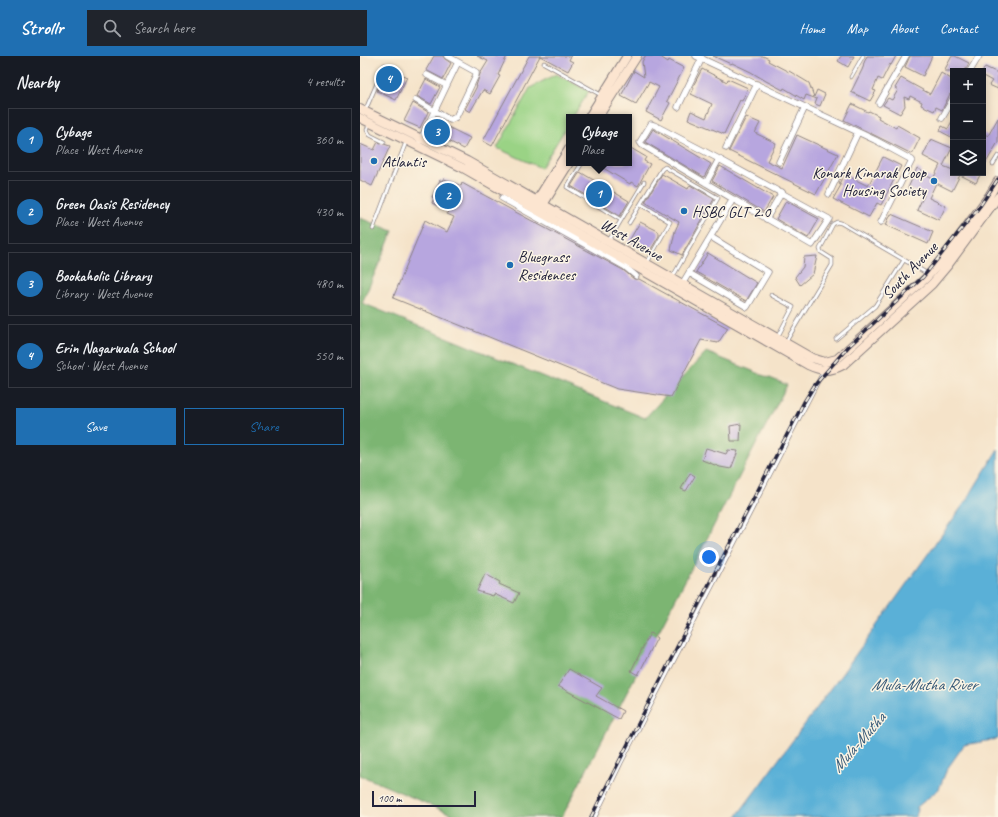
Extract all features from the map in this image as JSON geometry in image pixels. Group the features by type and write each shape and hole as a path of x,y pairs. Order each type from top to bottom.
{"main road":[{"path":"602,114 606,98 627,56"},
{"path":"592,114 606,98 637,56"},
{"name":"West Avenue","path":"362,113 370,123 406,140 419,142"},
{"name":"West Avenue","path":"362,113 419,142 463,168 608,242 672,278 680,287 808,366 824,366"},
{"path":"538,206 566,155"},
{"path":"538,206 567,166"},
{"name":"South Avenue","path":"932,277 942,260 989,196 998,181"},
{"name":"South Avenue","path":"824,366 837,359 948,265 998,197"},
{"name":"West Avenue","path":"538,206 551,222 777,338 824,366"}],"street":[{"path":"416,100 450,120 456,117 476,75 476,72 447,56"},
{"path":"879,103 906,56"},
{"path":"972,68 979,56"},
{"path":"678,108 699,57 858,132 912,160 881,222"},
{"path":"419,142 458,62"},
{"path":"427,75 446,85"},
{"path":"726,148 757,84"},
{"path":"942,118 950,104"},
{"path":"779,162 805,107"},
{"path":"651,124 782,192 829,219 812,245 706,183 641,144 651,124"},
{"path":"828,194 858,132"},
{"path":"706,183 719,159"},
{"path":"766,219 782,192"},
{"path":"502,198 551,222 624,266 636,276"},
{"path":"680,287 733,199"},
{"path":"689,273 747,307 768,272 711,237"}],"lane":[{"path":"851,77 862,56"},
{"path":"544,63 606,98"},
{"path":"362,113 385,65"},
{"path":"370,123 367,132 384,142"},
{"path":"373,229 406,140"},
{"path":"993,164 998,156"},
{"path":"580,166 567,187 621,220"},
{"path":"629,223 665,166 718,198 672,278"},
{"path":"608,242 644,182"},
{"path":"641,204 670,222 647,264"},
{"path":"785,343 832,265 832,259 821,252 820,249 833,224 837,222 932,277"},
{"path":"836,338 874,306 904,260"},
{"path":"771,295 793,307 777,338"},
{"path":"594,817 824,366"}],"green space":[{"path":"556,74 589,91 575,114 566,114 566,128 541,168 497,148 530,88"},
{"path":"360,218 393,231 362,303 645,418 706,352 787,385 562,817 458,817 360,775"}],"water":[{"name":"Mula-Mutha River","path":"998,449 998,739 964,745 947,769 939,789 917,807 916,817 736,817 836,682 966,501"}],"building":[{"path":"434,56 443,56 451,63 443,79 426,70"},
{"path":"477,56 507,56 498,75 500,76 490,94 483,90 470,112 465,109 477,86 480,74 488,61"},
{"path":"529,56 540,56 492,146 483,141"},
{"path":"540,56 571,56 569,60 573,62 568,71"},
{"path":"645,56 659,56 668,62 669,60 684,68 667,101 670,103 661,120 646,112 659,87 649,82 636,104 621,96 634,71 644,77 642,62"},
{"path":"713,56 763,56 769,59 768,61 809,83 814,97 817,90 825,94 820,106 815,104 817,99 806,95 804,100 784,88 783,90 751,72"},
{"path":"841,56 854,56 848,67 838,61"},
{"path":"867,56 896,56 882,80 878,78 873,90 876,91 870,101 851,92"},
{"path":"910,56 932,56 923,76 905,67"},
{"path":"952,56 969,63 966,68 950,68 950,71 944,71"},
{"path":"985,67 998,73 998,89 989,85 992,81 986,78 986,68"},
{"path":"387,68 407,77 396,100 377,91"},
{"path":"702,69 727,82 728,79 748,88 742,101 740,100 724,134 688,119 691,111 706,118 712,104 691,94 694,88 692,88"},
{"path":"941,73 950,78 950,94 942,110 936,107 934,111 921,105 922,102 910,96 909,99 904,97 905,106 900,114 883,105 888,98 892,100 898,90 895,88 901,78 930,94"},
{"path":"426,79 440,87 431,104 417,96"},
{"path":"413,103 428,112 420,128 404,121"},
{"path":"852,104 879,116 878,118 896,128 897,125 920,138 912,154 844,120"},
{"path":"746,117 760,123 755,133 776,143 767,161 782,168 797,135 838,154 816,194 729,151"},
{"path":"998,118 998,142 986,163 986,135 988,136"},
{"path":"444,125 470,138 464,149 439,136"},
{"path":"950,125 950,136 940,131 942,126 948,129"},
{"path":"653,129 711,164 704,177 645,142"},
{"name":"Konark Kinarak Coop Housing Society","path":"931,139 950,147 950,152 943,166 950,169 950,176 960,176 952,191 936,183 929,198 946,206 939,220 917,210 924,195 908,188 917,168 922,171 921,173 933,179 940,165 923,156"},
{"name":"Atlantis","path":"378,142 390,146 372,186 360,180 360,144 374,150"},
{"path":"632,149 646,157 644,161 650,164 638,186 631,182 630,184 600,166 632,166"},
{"path":"883,157 901,166 881,205 877,203 869,217 833,199 841,185 839,184 844,174 868,186"},
{"path":"720,166 773,197 764,212 712,181"},
{"path":"580,172 629,201 620,216 571,186"},
{"name":"HSBC GLT 2.0","path":"662,174 688,189 690,185 714,199 682,255 671,250 675,231 679,222 645,202"},
{"name":"Konark Kinarak Coop Housing Society","path":"962,176 980,176 976,183"},
{"name":"Bluegrass Residences","path":"443,179 461,186 462,183 623,270 634,279 639,279 728,328 718,343 701,340 671,397 617,389 393,298 425,220 447,232 454,217 447,214 448,211 432,203 434,198 432,197 440,180 442,181"},
{"path":"786,201 819,219 808,238 776,219"},
{"path":"891,214 933,232 928,244 886,225"},
{"path":"640,222 658,231 659,233 659,236 650,251 646,251 629,241"},
{"path":"708,253 757,283 746,301 696,272"},
{"path":"817,256 813,274 800,285 795,277 803,267 804,257"},
{"path":"741,424 740,441 731,441 730,426"},
{"path":"706,448 726,454 728,450 738,451 731,469 720,467 702,460"},
{"path":"690,473 695,476 686,491 681,489"},
{"path":"485,574 500,582 499,584 519,593 514,603 494,594 493,596 477,591"},
{"path":"650,633 657,638 638,675 631,671"},
{"path":"569,669 602,688 596,696 623,711 619,719 558,686"}],"railway":[{"path":"591,817 712,578 804,402 814,386 848,347 923,277 980,206 998,179"}],"place":[{"name":"Erin Nagarwala School","path":"389,79"},
{"name":"Bookaholic Library","path":"437,132"},
{"name":"Atlantis","path":"374,161"},
{"name":"Konark Kinarak Coop Housing Society","path":"934,181"},
{"name":"Cybage","path":"599,194"},
{"name":"Green Oasis Residency","path":"448,196"},
{"name":"HSBC GLT 2.0","path":"684,211"},
{"name":"Bluegrass Residences","path":"510,265"}],"water label":[{"name":"Mula-Mutha","path":"858,742"}]}
